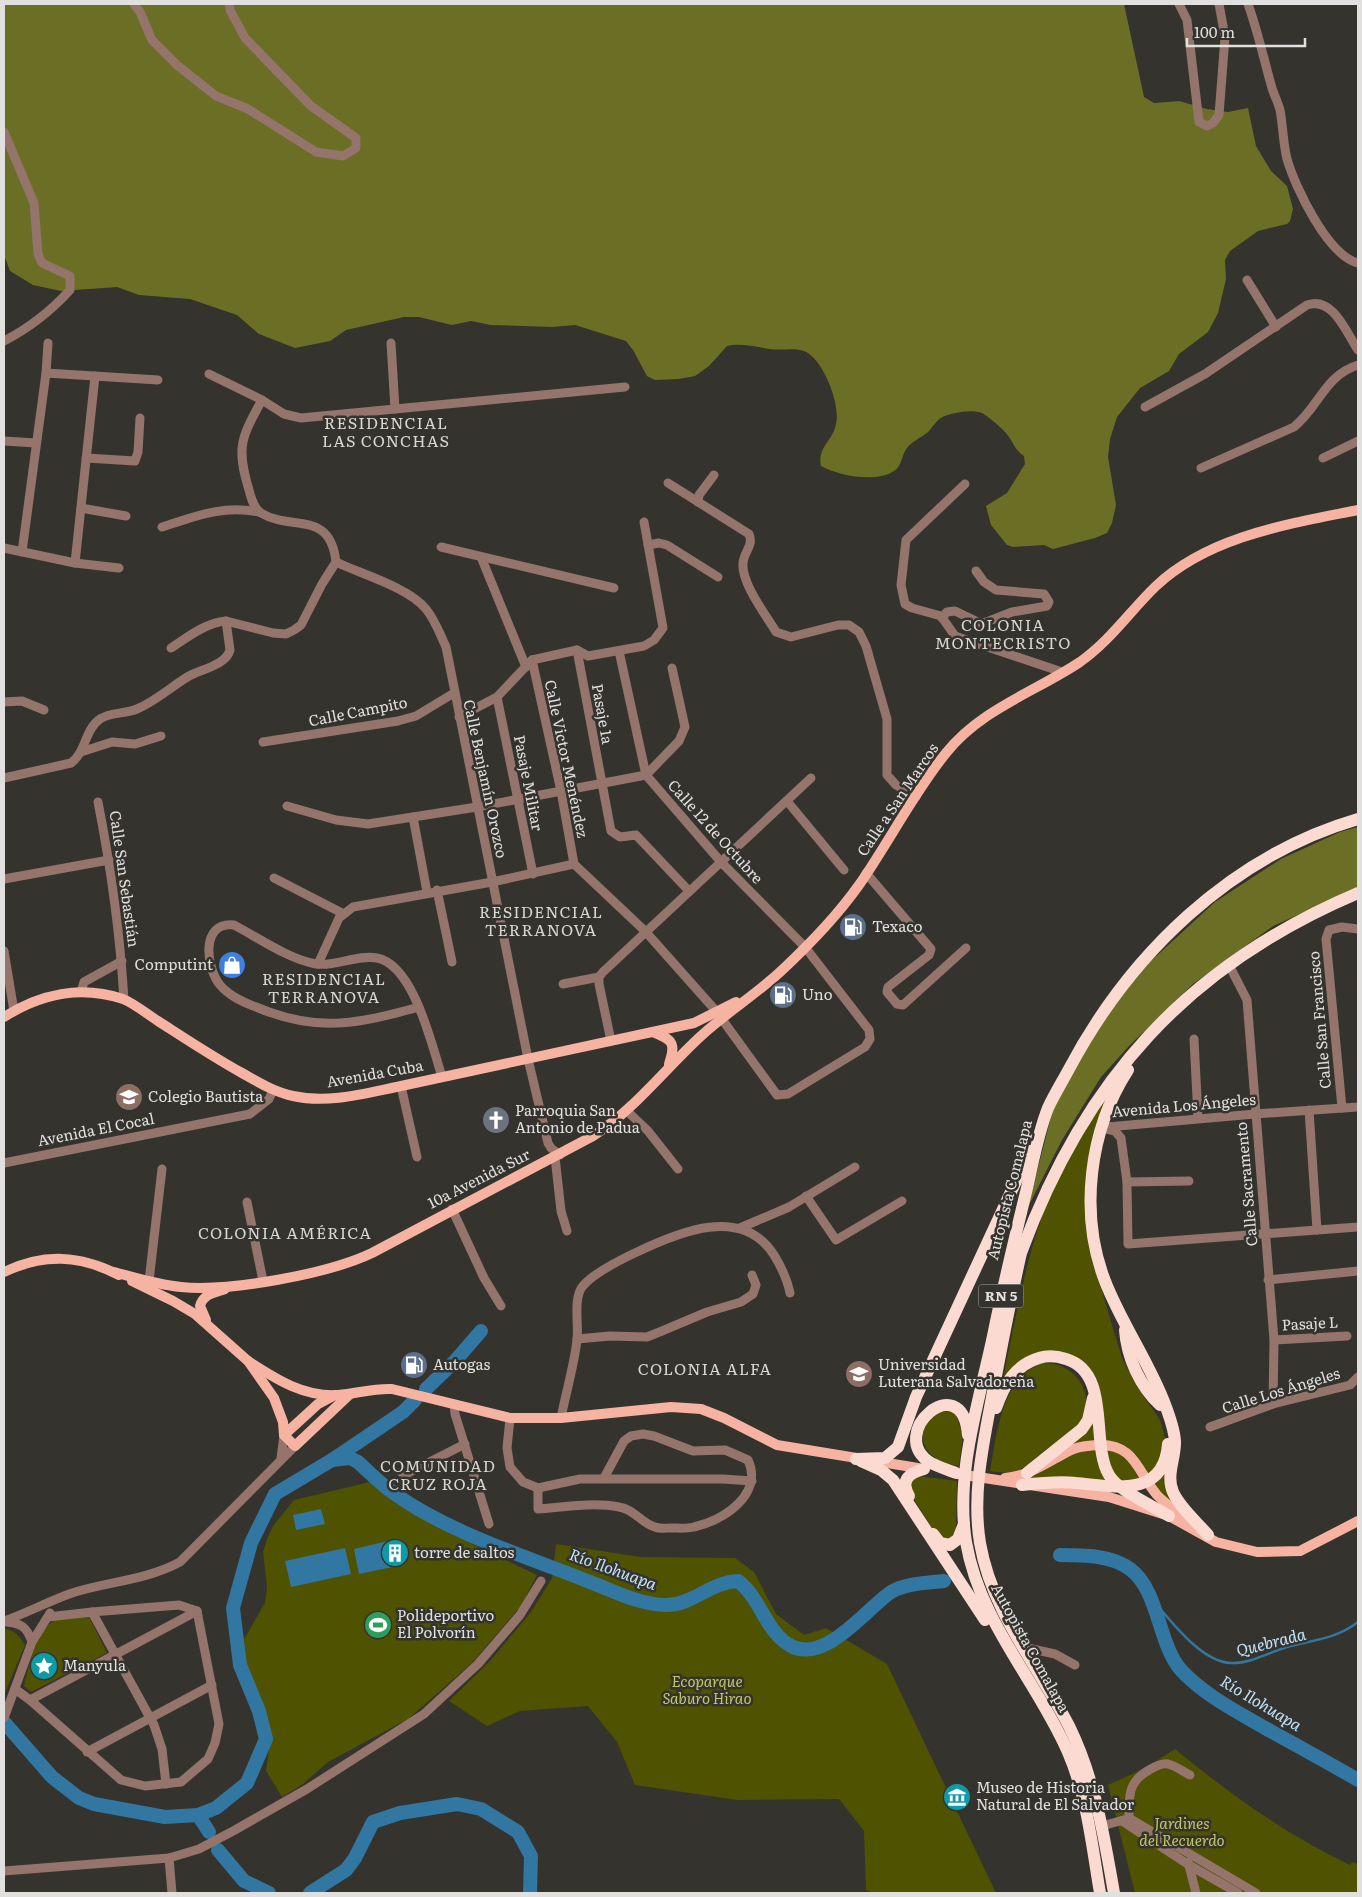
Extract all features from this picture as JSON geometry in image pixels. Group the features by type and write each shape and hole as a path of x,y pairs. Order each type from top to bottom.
{"highway":[{"name":"Autopista Comalapa","path":"1114,1893 1102,1826 1086,1765 1069,1726 995,1596 980,1544 975,1456 1006,1271 1048,1109 1080,1050 1112,999 1165,935 1226,886 1277,853 1315,834 1358,819"},
{"name":"Autopista Comalapa","path":"1100,1893 1085,1803 1072,1763 1055,1727 1021,1671 980,1595 971,1566 964,1524 964,1491 975,1456 1021,1253 1032,1222 1055,1171 1081,1125 1122,1065 1167,1016 1229,965 1305,917 1358,893"},
{"path":"1167,1016 1121,1081 1102,1128 1092,1168 1095,1240 1104,1280 1156,1384 1174,1433 1175,1446 1170,1479 1172,1489 1178,1501 1212,1538"},
{"path":"856,1459 885,1458 898,1447 916,1397 1004,1209 1048,1109"},
{"path":"1124,1323 1130,1357 1144,1386 1160,1405"},
{"path":"1024,1479 1116,1488 1144,1484 1155,1474 1167,1452 1167,1430 1160,1405 1133,1341"},
{"path":"975,1456 1002,1392 1013,1374 1026,1363 1045,1356 1067,1359 1084,1372 1093,1390 1098,1411 1101,1445 1106,1469 1116,1484 1169,1516"},
{"path":"1024,1479 1082,1430 1092,1409 1093,1390"},
{"path":"957,1474 931,1462 922,1452 918,1443 918,1428 928,1412 946,1406 956,1407 962,1412 975,1456"},
{"path":"856,1459 881,1470 893,1480 945,1561 1021,1671"},
{"path":"924,1469 908,1475 905,1486 937,1541 944,1545 950,1545 958,1538 964,1524"}],"main road":[{"name":"Calle a San Marcos","path":"744,1000 779,973 805,947 858,886 936,766 960,738 995,710 1083,660 1111,634 1156,586 1199,554 1230,541 1358,510"},
{"name":"Avenida Cuba","path":"4,1017 46,997 71,992 124,1000 220,1060 273,1090 294,1096 319,1099 356,1095 402,1086 694,1023 718,1015 744,1000"},
{"name":"10a Avenida Sur","path":"4,1272 38,1260 70,1258 149,1281 189,1288 240,1285 317,1271 358,1260 603,1130 626,1110 718,1015"},
{"path":"653,1032 665,1036 671,1042 673,1051 668,1067"},
{"name":"10a Avenida Sur","path":"114,1272 173,1301 210,1325"},
{"name":"10a Avenida Sur","path":"210,1325 201,1310 203,1299 210,1294 240,1285"},
{"path":"210,1325 248,1361 274,1398 283,1422 284,1435 295,1446 350,1394"},
{"path":"248,1361 290,1386 335,1395 378,1388 392,1389 510,1418 561,1418 671,1408 701,1409 724,1418 777,1445 990,1479 1024,1479 1109,1497 1169,1516 1212,1538 1257,1552 1288,1553 1310,1547 1358,1521"},
{"path":"284,1435 318,1404 335,1395"},
{"path":"1024,1479 1082,1446 1110,1445 1125,1451 1166,1503 1212,1538"}],"street":[{"path":"134,4 140,12 152,40 177,65 216,96 248,109 316,152 343,156 356,148 356,138 311,106 245,38 230,10 229,4"},
{"path":"1179,4 1187,20 1199,122 1207,126 1213,124 1219,115 1225,37 1220,4"},
{"path":"1248,4 1262,44 1280,109 1287,157 1292,174 1302,197 1335,249 1348,260 1358,263"},
{"path":"4,132 34,203 38,254 42,264 70,276 70,290 40,319 4,341"},
{"path":"1246,280 1276,327"},
{"path":"1145,407 1205,374 1307,305 1316,302 1326,304 1332,310 1358,350"},
{"path":"22,552 46,373 48,343"},
{"path":"391,343 396,409"},
{"path":"1201,468 1294,427 1305,416 1330,381 1338,374 1358,365"},
{"path":"46,373 158,380"},
{"path":"209,374 262,400 284,414 301,418 625,387"},
{"path":"75,563 95,376"},
{"path":"259,512 251,496 240,454 247,429 262,400"},
{"path":"86,458 135,461 138,452 140,418"},
{"path":"4,441 36,443"},
{"path":"1323,458 1358,441"},
{"path":"698,502 699,495 714,475"},
{"path":"668,483 749,534 751,544 742,563 746,581 776,632 791,637 838,625 849,625 859,632 866,646 887,719 887,775 896,785 916,797"},
{"path":"965,484 906,540 900,585 905,604 942,618 954,636 1062,672"},
{"path":"81,508 126,516"},
{"path":"162,527 225,509 239,508 259,512 269,517 312,524 321,529 330,541 336,562 322,584 301,625 294,630 286,634 272,633 226,620 209,625 171,648"},
{"path":"459,717 497,697 529,663 577,650 588,656 619,651 644,646 654,640 663,628 644,522"},
{"path":"648,545 660,543 667,545 718,577"},
{"path":"441,547 614,588"},
{"path":"4,548 75,563 119,568"},
{"name":"Calle Victor Menéndez","path":"481,557 529,663 561,791 574,864"},
{"name":"Calle Benjamín Orozco","path":"336,562 410,595 425,608 437,625 446,647 528,1059 548,1142 557,1156"},
{"path":"942,618 948,612 955,612 978,622 984,622 1012,612 1046,606 1049,602 1044,594 996,590 984,582 976,571"},
{"path":"4,778 71,764 82,752 92,729 99,720 138,709 190,676 226,657 230,650 226,620"},
{"name":"Pasaje 1a","path":"577,650 600,782 611,831 620,837 636,835 689,891"},
{"path":"619,651 646,775"},
{"path":"646,775 679,741 685,727 672,668"},
{"name":"Calle Campito","path":"263,742 398,721 416,716 454,693"},
{"name":"Pasaje Militar","path":"497,697 532,874"},
{"path":"4,702 22,701 44,710"},
{"path":"82,752 112,742 135,744 161,736"},
{"name":"Calle 12 de Octubre","path":"287,806 368,824 477,807 600,782 646,775 721,862 805,947 869,1030 870,1039 865,1047 788,1094 777,1095 718,1015"},
{"path":"563,984 599,977 645,931 811,778"},
{"path":"787,801 844,870"},
{"name":"Calle San Sebastián","path":"98,802 109,860 122,960 124,1000"},
{"path":"413,818 427,892"},
{"path":"4,879 109,860"},
{"path":"318,964 342,914 353,907 437,890 492,882 574,864 645,931 718,1015"},
{"path":"866,873 931,949 929,955 888,987 887,992 897,1004 903,1005 966,948"},
{"path":"274,878 342,914"},
{"path":"437,890 452,962"},
{"path":"419,1007 360,1023 331,1025 300,1021 269,1013 240,1000 220,985 213,967 210,938 212,931 223,925 234,925 293,956 318,964 369,958 384,961 399,972 419,1007 442,1077"},
{"name":"Calle San Francisco","path":"1342,1108 1326,939 1329,930 1342,927 1358,929"},
{"path":"4,951 14,1011"},
{"name":"Calle San Sebastián","path":"81,992 84,982 122,960"},
{"name":"Calle Sacramento","path":"1229,965 1248,1000 1255,1114 1274,1340 1272,1404"},
{"path":"599,977 611,1041"},
{"path":"1194,1039 1198,1118"},
{"path":"402,1086 417,1157"},
{"name":"Avenida El Cocal","path":"4,1163 250,1114 269,1098 273,1090"},
{"name":"Avenida Los Ángeles","path":"1102,1128 1198,1118 1358,1107"},
{"path":"626,1110 648,1131 678,1170"},
{"path":"1309,1110 1317,1230"},
{"name":"Avenida Los Ángeles","path":"1102,1128 1115,1131 1121,1138 1127,1182 1128,1244 1358,1226"},
{"path":"557,1156 560,1212 567,1231"},
{"path":"740,1228 789,1207 855,1167"},
{"path":"149,1281 162,1169"},
{"path":"1127,1182 1189,1181"},
{"path":"806,1196 836,1240 902,1201"},
{"path":"247,1202 263,1281"},
{"path":"452,1209 475,1262 501,1306"},
{"path":"561,1418 578,1340 579,1294 582,1287 598,1274 626,1257 670,1236 712,1228 737,1226 766,1243 785,1272 790,1293"},
{"path":"1268,1280 1358,1271"},
{"path":"578,1340 610,1336 647,1337 747,1298 753,1294 756,1285 752,1275"},
{"name":"Pasaje L","path":"1274,1340 1347,1336"},
{"name":"Calle Los Ángeles","path":"1210,1427 1272,1404 1354,1385 1358,1378"},
{"path":"454,1405 455,1414 489,1524"},
{"path":"510,1418 508,1448 510,1467 523,1482 538,1488 580,1479 604,1478 752,1481"},
{"path":"538,1488 538,1508 620,1506 635,1512 643,1521 656,1528 693,1528 725,1515 738,1505 752,1481 753,1470 748,1460 725,1450 694,1451 643,1434 631,1436 624,1442 604,1478"},
{"path":"281,1458 284,1435"},
{"path":"402,1472 406,1474 465,1444"},
{"path":"4,1621 83,1590 160,1573 180,1562 295,1446"},
{"path":"4,1871 169,1858 200,1849 307,1789 424,1714 478,1664 520,1615 542,1581"},
{"path":"4,1718 32,1642 58,1600"},
{"path":"48,1617 179,1605 197,1611"},
{"path":"30,1700 197,1611"},
{"path":"15,1689 121,1780 145,1786 181,1782 208,1759 215,1744 219,1724 197,1611"},
{"path":"92,1612 149,1718 162,1749 166,1784"},
{"path":"4,1621 19,1623 25,1628 32,1642"},
{"path":"1023,1647 1055,1654 1075,1665"},
{"path":"87,1752 212,1685"},
{"path":"1126,1819 1133,1782 1142,1774 1154,1767 1168,1764 1190,1775"},
{"path":"1126,1819 1189,1865 1238,1893"},
{"path":"1102,1826 1126,1819 1256,1893"},
{"path":"1187,1853 1196,1893"},
{"path":"169,1858 172,1893"}],"green space":[{"path":"4,4 1124,4 1144,97 1154,103 1179,101 1207,109 1228,112 1248,108 1256,146 1271,171 1287,186 1293,209 1290,221 1287,224 1258,231 1230,251 1225,260 1226,279 1218,313 1208,332 1179,354 1169,371 1140,388 1117,417 1110,439 1108,457 1116,505 1112,523 1107,533 1053,549 1044,545 1013,547 1007,545 991,525 986,506 1007,493 1025,464 1024,456 1001,428 982,413 972,411 955,413 941,418 928,432 911,443 897,469 886,475 858,477 829,470 821,466 820,459 836,424 836,406 824,372 811,355 804,351 732,345 727,346 709,366 695,376 655,380 647,376 626,341 575,325 552,327 491,325 471,321 452,325 419,317 404,317 346,330 330,341 295,348 259,334 237,315 190,299 139,295 117,287 61,291 33,285 10,271 4,255"},
{"path":"1358,827 1358,888 1273,926 1193,984 1129,1046 1101,1077 1062,1140 1028,1207 1052,1113 1077,1061 1114,1002 1150,962 1215,902 1281,859 1340,832"},
{"path":"1110,1088 1106,1103 1089,1248 1122,1358 1136,1385 1160,1420 1165,1438 1163,1454 1149,1476 1136,1456 1127,1448 1104,1441 1101,1400 1064,1353 1003,1379 1024,1278 1046,1205 1068,1157"},
{"path":"1043,1363 1064,1367 1079,1380 1086,1398 1086,1409 1082,1419 1070,1433 1026,1466 1008,1472 990,1471 1003,1408 1018,1381 1029,1370"},
{"path":"933,1412 955,1412 963,1435 959,1466 938,1460 925,1446 922,1431"},
{"path":"1094,1416 1098,1442 1071,1445"},
{"path":"1098,1448 1110,1483 1026,1479 1076,1452"},
{"path":"1105,1448 1125,1455 1142,1481 1127,1483 1116,1479"},
{"path":"1164,1470 1174,1507 1152,1483"},
{"path":"918,1476 957,1481 956,1528 950,1539 937,1536 910,1493 910,1484"},
{"name":"Polideportivo El Polvorín","path":"370,1482 470,1543 537,1575 521,1606 471,1664 408,1719 328,1762 303,1784 282,1797 266,1771 270,1742 260,1701 244,1665 241,1644 265,1603 267,1587 263,1552 273,1526 294,1500"},
{"name":"Ecoparque Saburo Hirao","path":"556,1544 641,1557 735,1558 754,1572 776,1614 804,1635 826,1628 887,1664 996,1893 873,1893 866,1890 864,1831 839,1799 737,1800 635,1785 617,1742 588,1706 520,1711 487,1726 449,1701 491,1660 531,1612 552,1578"},
{"path":"89,1617 107,1653 31,1692 24,1686 34,1648 44,1630 57,1619"},
{"path":"4,1629 14,1632 25,1645 4,1695"},
{"name":"Jardines del Recuerdo","path":"1175,1749 1216,1782 1281,1827 1350,1865 1352,1862 1358,1864 1358,1893 1135,1893 1108,1785 1147,1767"}],"water":[{"path":"321,1509 325,1524 296,1530 293,1515"},
{"path":"392,1540 397,1566 359,1574 354,1549"},
{"path":"345,1548 351,1574 291,1587 285,1561"}],"waterway":[{"path":"426,1389 455,1361 481,1331"},
{"path":"4,1722 52,1777 79,1798 94,1804 165,1817 198,1815 216,1808 247,1783 266,1739 259,1711 240,1665 233,1608 251,1543 275,1494 332,1460 403,1412 415,1400"},
{"name":"Río Ilohuapa","path":"332,1460 350,1458 358,1462 395,1494 416,1508 462,1532 633,1599 654,1604 674,1604 683,1602 719,1585 738,1581 752,1596 775,1633 791,1646 804,1650 832,1641 897,1589 917,1584 944,1581"},
{"name":"Río Ilohuapa","path":"1060,1555 1106,1558 1130,1569 1140,1578 1147,1590 1173,1659 1190,1679 1232,1709 1358,1780"},
{"name":"Quebrada","path":"1150,1597 1186,1638 1197,1647 1219,1661 1231,1663 1253,1660 1287,1647 1333,1636 1358,1622"},
{"path":"310,1893 346,1870 355,1858 373,1822 400,1813 457,1804 481,1809 518,1832 531,1856 530,1893"},
{"path":"198,1815 209,1832"},
{"path":"218,1850 244,1881 269,1893"}],"place":[{"name":"Texaco","path":"853,927"},
{"name":"Computint","path":"232,965"},
{"name":"Uno","path":"783,995"},
{"name":"Colegio Bautista","path":"129,1097"},
{"name":"Parroquia San Antonio de Padua","path":"496,1120"},
{"name":"Autogas","path":"414,1365"},
{"name":"Universidad Luterana Salvadoreña","path":"859,1374"},
{"name":"torre de saltos","path":"395,1553"},
{"name":"Polideportivo El Polvorín","path":"378,1625"},
{"name":"Manyula","path":"44,1666"},
{"name":"Museo de Historia Natural de El Salvador","path":"957,1797"}],"district":[{"name":"RESIDENCIAL LAS CONCHAS","path":"386,432"},
{"name":"COLONIA MONTECRISTO","path":"1003,634"},
{"name":"RESIDENCIAL TERRANOVA","path":"541,921"},
{"name":"RESIDENCIAL TERRANOVA","path":"324,988"},
{"name":"COLONIA AMÉRICA","path":"285,1233"},
{"name":"COLONIA ALFA","path":"705,1369"},
{"name":"COMUNIDAD CRUZ ROJA","path":"438,1475"}]}
